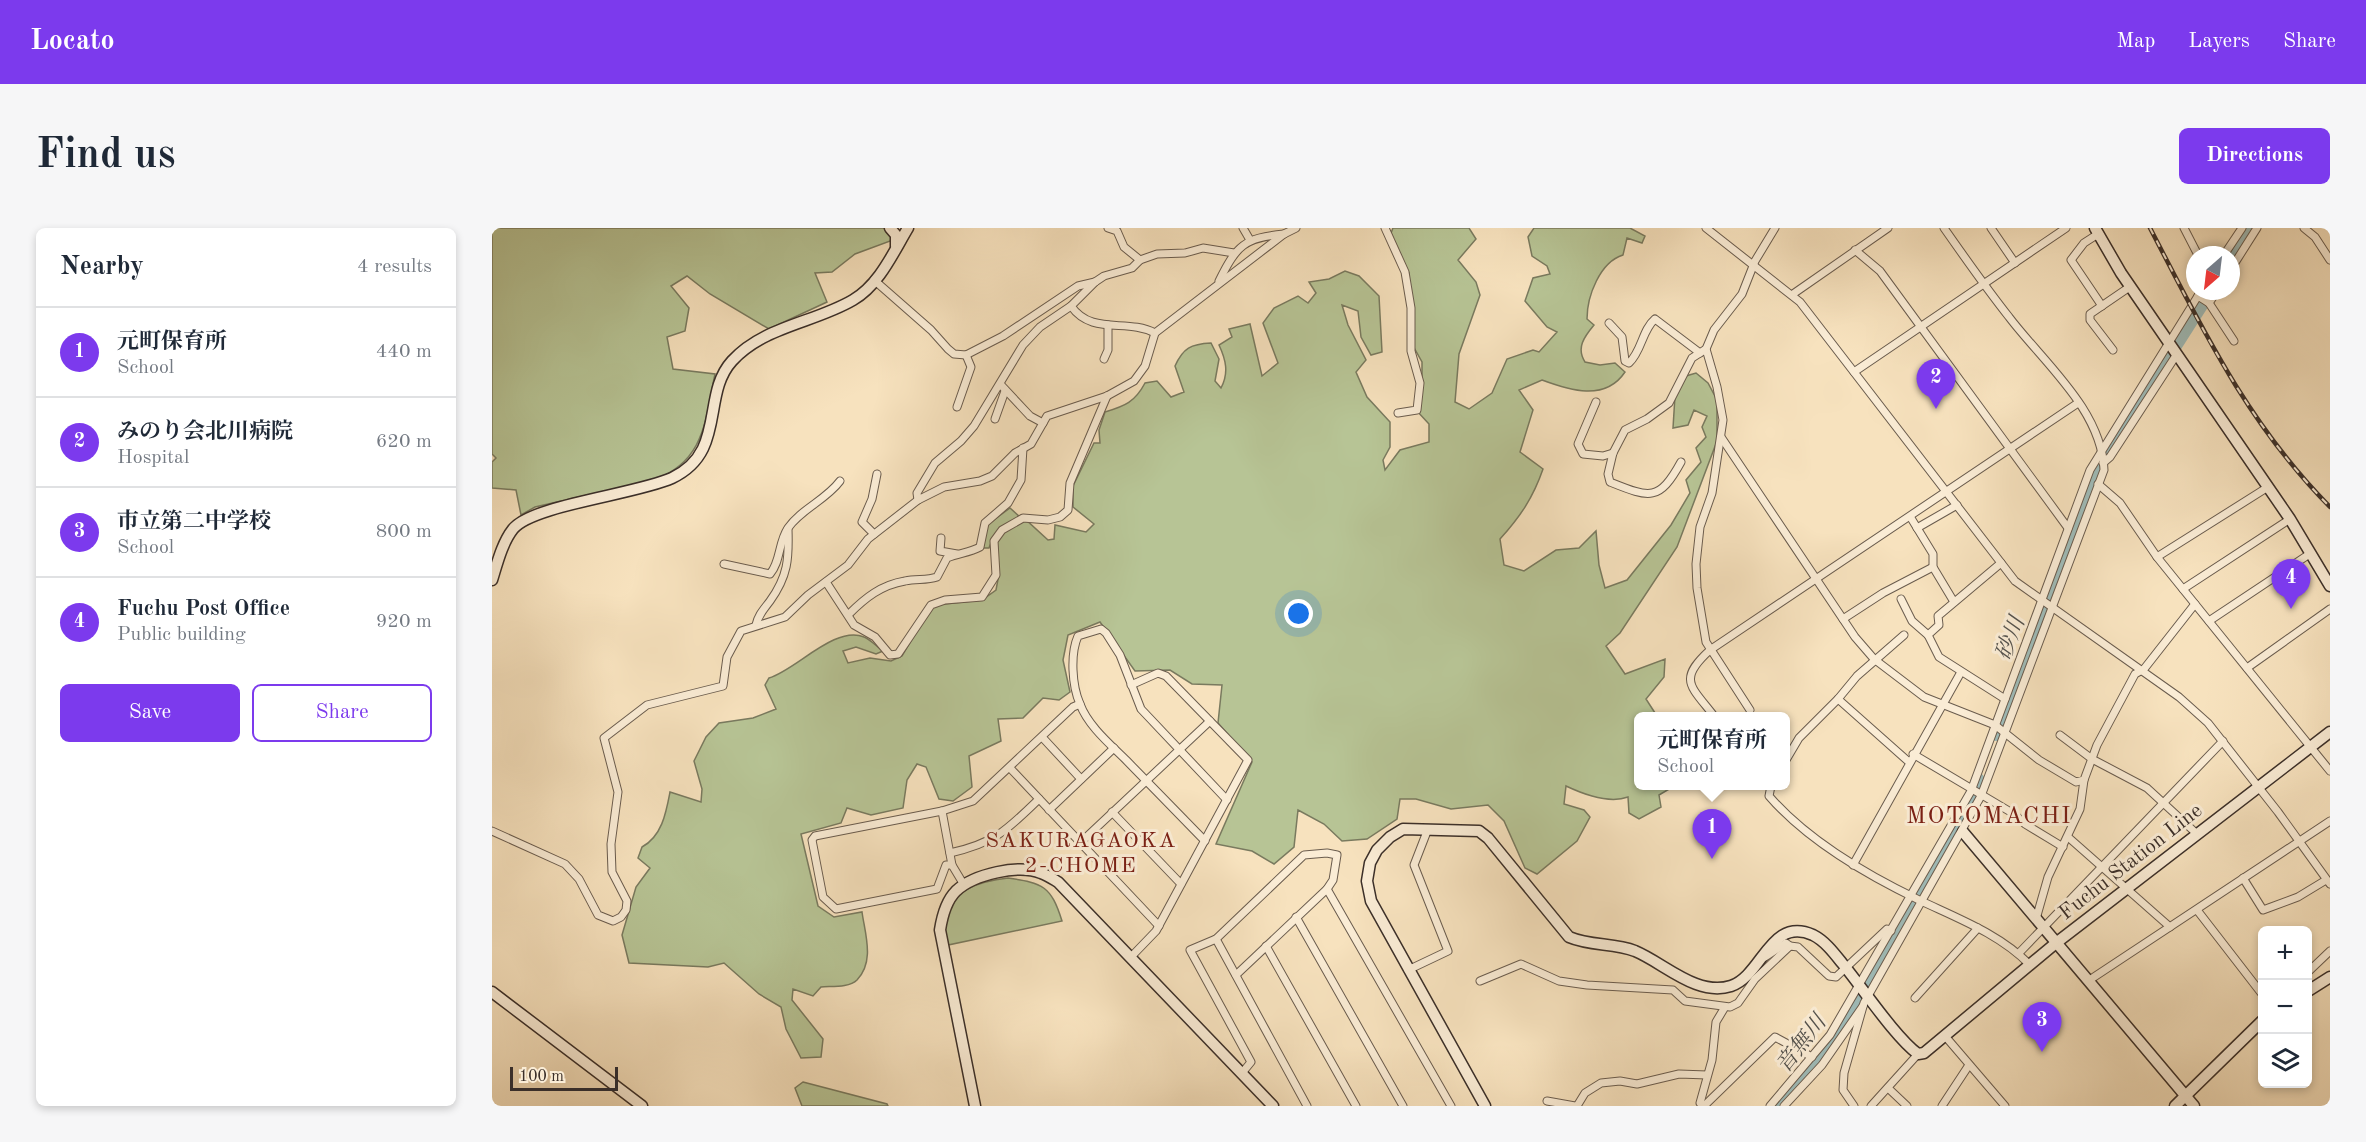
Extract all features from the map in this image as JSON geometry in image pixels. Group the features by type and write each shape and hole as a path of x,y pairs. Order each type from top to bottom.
{"street":[{"path":"890,228 896,235 895,249"},
{"path":"492,580 513,528 536,513 655,484 674,477 689,466 700,456 719,388 729,364 746,347 764,336 854,299 874,280 908,228"},
{"path":"1108,228 1117,231 1124,247 1140,260"},
{"path":"1243,228 1250,240"},
{"path":"492,831 565,864 579,879 598,915 613,921 621,917 626,910 627,901 612,872 610,857 618,792 604,738 647,705 723,686 727,657 741,631 785,617 808,595 848,565 874,534 918,500 944,487 980,481 992,476 1015,453 1031,444 1047,416 1107,396 1140,376 1155,333 1218,283 1284,234 1296,228"},
{"path":"1386,228 1405,272 1411,308 1411,351 1420,384 1417,410 1398,413"},
{"path":"1706,228 1793,294 2015,581 2040,601 2052,607 2180,698 2223,741 2328,882 2298,897 2263,910 2243,878"},
{"path":"1681,462 1668,485 1642,495 1611,482 1608,474 1613,453 1625,430 1647,419 1669,403 1692,358 1703,351 1714,330 1742,294 1753,264 1775,228"},
{"path":"1793,294 1888,228"},
{"path":"1784,1106 1822,1065 1867,999 1963,832 1981,796 2098,484 2103,463 2101,449 2078,403 1984,284 1944,228"},
{"path":"1991,228 2015,263"},
{"path":"1854,372 1922,328 2066,228"},
{"path":"2184,228 2193,246"},
{"path":"2230,246 2242,228"},
{"path":"2240,255 2257,228"},
{"path":"2309,229 2330,260"},
{"path":"2102,306 2070,260 2096,231 2290,519 2330,586"},
{"path":"1218,283 1234,253 1250,240 1284,234"},
{"path":"995,419 1003,388 1023,345 1040,327 1071,306 1095,282 1104,276 1132,268 1140,260 1157,254 1185,253 1203,248 1234,253"},
{"path":"1855,250 1880,271 2068,528"},
{"path":"874,280 931,330 948,350 954,354 966,355 1003,336 1078,286 1095,282"},
{"path":"2113,350 2090,320 2090,314 2131,286"},
{"path":"1770,1106 1830,1035 1971,790 2040,601 2101,449 2195,300"},
{"path":"2206,300 2234,341"},
{"path":"1071,306 1076,314 1090,324 1146,328 1155,333"},
{"path":"1609,323 1623,337 1625,361 1629,363 1636,356 1649,324 1655,319 1703,351 1721,409 1721,437 1712,493 1700,527 1695,564 1700,614 1710,650 1750,710"},
{"path":"1104,359 1108,350 1108,325"},
{"path":"2103,463 2110,457 2177,354"},
{"path":"957,407 971,367 966,355"},
{"path":"1003,388 1030,416 1043,423"},
{"path":"918,500 917,493 935,463 962,441 1003,388"},
{"path":"826,582 849,614 854,625 875,638 890,655 898,654 931,605 945,600 982,597 996,575 994,541 1002,530 1023,518 1048,520 1060,517 1068,510 1070,483 1107,396"},
{"path":"1596,402 1578,444 1582,454 1603,456 1613,453"},
{"path":"1710,712 1694,690 1690,678 1693,666 1710,650 1911,518 2078,403"},
{"path":"1721,437 1843,619 1874,659 1924,697 1995,725 2039,760 2076,782 2084,780"},
{"path":"941,538 940,551 968,554 980,547 985,523 1008,503 1021,480 1023,448"},
{"path":"874,534 862,522 872,499 877,474"},
{"path":"724,564 770,574 777,566 780,541 788,529 830,494 840,481"},
{"path":"2098,484 2120,503 2157,557 2330,771"},
{"path":"2157,557 2268,487"},
{"path":"1917,528 1957,505"},
{"path":"1911,518 1933,554 1933,567 1954,602"},
{"path":"2183,589 2290,519"},
{"path":"756,625 757,617 781,582 788,566 788,529"},
{"path":"2209,621 2311,553"},
{"path":"849,614 868,595 882,587 906,580 927,580 938,577 947,558 957,554"},
{"path":"1928,635 1939,625 1938,616 2001,563"},
{"path":"1843,619 1908,579 1933,567"},
{"path":"1901,599 1912,621 1928,635 1939,657 2005,699"},
{"path":"2036,919 2048,877 2080,809 2084,780 2097,745 2140,670 2144,669 2195,604"},
{"path":"2247,668 2330,609"},
{"path":"1205,841 1114,748 1093,724 1080,704 1074,680 1074,645 1078,636 1101,629 1106,633 1120,655 1141,709 1227,800"},
{"path":"1790,752 1798,738 1874,659 1904,635"},
{"path":"1852,865 1940,705 1961,672"},
{"path":"1130,958 1159,926 1248,760 1166,676 1158,673 1131,685"},
{"path":"1838,699 1909,762"},
{"path":"952,865 946,865 937,889 836,909 823,897 812,840 815,836 942,811 973,801 1073,707 1080,704"},
{"path":"1080,843 1210,721"},
{"name":"Fuchu Station Line","path":"2194,1106 2056,943 2330,732"},
{"path":"2060,735 2092,759 2147,788 2197,834"},
{"path":"1042,736 1081,779"},
{"path":"2019,953 2223,741"},
{"path":"1049,810 1114,748"},
{"path":"1913,754 2014,814 2025,824 2063,847"},
{"path":"1010,768 1159,926"},
{"path":"1769,790 1769,796 1780,809 1852,865 1978,928 2019,953 2030,965"},
{"path":"950,853 972,848 1002,834 1039,799"},
{"path":"942,811 952,865 964,885"},
{"path":"1112,812 1181,885"},
{"path":"2088,981 2330,821"},
{"path":"1408,970 1448,951 1413,865 1428,829"},
{"path":"1485,1106 1371,901 1367,881 1370,863 1377,850 1390,837 1403,830 1479,831 1488,838 1569,937 1581,942 1635,951 1706,988 1732,985 1744,978 1778,938 1792,931 1804,932 1824,942 1859,983 1867,999 1918,1054"},
{"path":"1871,1106 1918,1054 1924,1053 2056,943 1963,832"},
{"path":"2068,837 2170,927"},
{"path":"1236,975 1326,889 1333,880 1337,855 1327,853 1304,855 1216,939 1190,950 1251,1062 1242,1073"},
{"path":"975,1106 940,930 941,919 950,900 964,885 1017,869 1040,872 1058,882 1274,1106"},
{"path":"1326,889 1451,1106"},
{"path":"2197,910 2258,989"},
{"path":"1296,917 1403,1106"},
{"path":"1761,956 1765,957 1786,943 1798,947 1829,976 1836,977 1887,928 1891,931"},
{"path":"1915,998 1978,928"},
{"path":"1216,939 1307,1106"},
{"path":"1266,946 1356,1106"},
{"path":"1480,981 1521,964 1559,981 1673,990 1685,1000 1725,1007 1738,1003 1755,980 1790,946"},
{"path":"2312,967 2330,951"},
{"path":"2312,988 2330,977"},
{"path":"492,992 642,1106"},
{"path":"1854,1106 1843,1090 1844,1073 1867,999"},
{"path":"1725,1007 1716,1022 1712,1060 1700,1103 1704,1106 1775,1037 1812,1057"},
{"path":"2175,1106 2224,1055 2258,1025"},
{"path":"1944,1035 2005,1106"},
{"path":"1942,1106 1970,1065"},
{"path":"1547,1101 1576,1106 1584,1093 1601,1083 1620,1081 1637,1084 1679,1074 1707,1075"},
{"path":"1888,1088 1907,1106"}],"green space":[{"path":"492,228 884,228 893,240 855,254 832,272 815,273 827,302 769,329 710,294 687,276 671,286 689,308 685,331 667,337 673,369 715,374 705,423 693,451 671,472 654,480 535,507 521,515 516,490 492,488 492,462 496,458 492,454"},
{"path":"1393,228 1469,228 1476,239 1458,260 1476,282 1480,295 1459,354 1455,402 1469,409 1492,393 1507,359 1533,350 1539,352 1557,332 1547,327 1525,301 1533,278 1550,274 1547,266 1532,256 1528,237 1534,228 1630,228 1645,236 1642,243 1627,238 1623,255 1608,265 1596,281 1589,300 1587,319 1594,325 1584,338 1581,347 1585,362 1600,365 1615,363 1625,372 1617,381 1597,390 1575,390 1542,380 1519,390 1533,410 1520,452 1543,469 1525,507 1500,539 1504,565 1524,571 1556,550 1579,548 1596,531 1599,565 1605,588 1627,580 1671,525 1690,493 1686,480 1701,462 1696,448 1706,437 1702,427 1707,416 1694,410 1688,425 1673,428 1675,396 1686,376 1696,373 1708,383 1717,400 1717,441 1677,547 1620,633 1606,646 1625,674 1665,659 1664,677 1646,699 1654,712 1634,712 1634,790 1668,790 1659,795 1661,807 1639,819 1629,813 1628,797 1605,799 1566,786 1564,804 1584,810 1590,817 1577,841 1537,874 1525,868 1504,821 1488,805 1451,809 1416,799 1400,799 1397,819 1367,839 1342,841 1324,824 1298,810 1294,847 1274,864 1252,851 1216,844 1252,762 1218,723 1222,685 1192,684 1170,670 1135,671 1100,622 1068,635 1063,660 1070,692 1059,700 1043,698 1023,718 998,719 1001,741 969,756 972,787 953,801 939,799 926,767 917,764 907,780 903,808 871,815 847,808 841,823 801,834 818,906 834,917 862,912 867,947 863,973 854,983 821,987 813,996 793,989 792,1000 823,1039 821,1057 801,1058 786,1029 781,1007 759,994 724,963 708,967 629,963 622,935 636,887 650,868 638,858 642,847 659,830 665,816 670,792 701,802 702,789 694,761 706,737 719,723 753,718 776,709 765,685 769,678 841,637 853,635 864,637 883,651 876,654 856,647 843,651 848,663 870,658 891,661 902,656 928,612 936,605 982,600 996,590 999,574 997,538 1009,526 1025,519 1048,540 1054,539 1055,525 1086,532 1094,524 1073,507 1073,486 1094,443 1100,443 1099,430 1105,412 1129,402 1145,383 1157,381 1171,397 1184,392 1175,366 1188,348 1211,343 1219,359 1215,381 1221,388 1226,366 1219,345 1232,337 1229,329 1250,324 1262,376 1278,363 1263,323 1274,308 1298,296 1308,303 1316,293 1309,282 1329,279 1345,271 1359,276 1379,296 1382,352 1371,355 1361,337 1358,311 1342,305 1348,325 1366,360 1356,372 1367,397 1390,422 1390,447 1383,460 1385,470 1400,450 1429,442 1429,424 1417,411 1422,386 1422,362 1412,344 1409,273 1397,254 1391,233"},
{"path":"1010,508 1020,517 992,540 989,548 983,548 987,525"},
{"path":"1008,878 1030,882 1044,888 1054,900 1062,921 948,945 945,921 953,901 960,894 978,884"},
{"path":"803,1082 888,1106 802,1106 795,1088"}],"waterway":[{"name":"砂川","path":"2239,246 2250,228"},
{"name":"砂川","path":"1996,734 2093,474 2204,300"},
{"name":"砂川","path":"1777,1106 1833,1038 1855,1005 1971,800 1978,780"}],"railway":[{"path":"2150,228 2229,375 2275,443 2330,507"}],"place":[{"name":"みのり会北川病院","path":"1936,409"},
{"name":"Fuchu Post Office","path":"2291,609"},
{"name":"元町保育所","path":"1712,859"},
{"name":"市立第二中学校","path":"2042,1052"}],"district":[{"name":"MOTOMACHI","path":"1989,815"},
{"name":"SAKURAGAOKA 2-CHOME","path":"1081,852"}],"water label":[{"name":"音無川","path":"1800,1043"}]}
